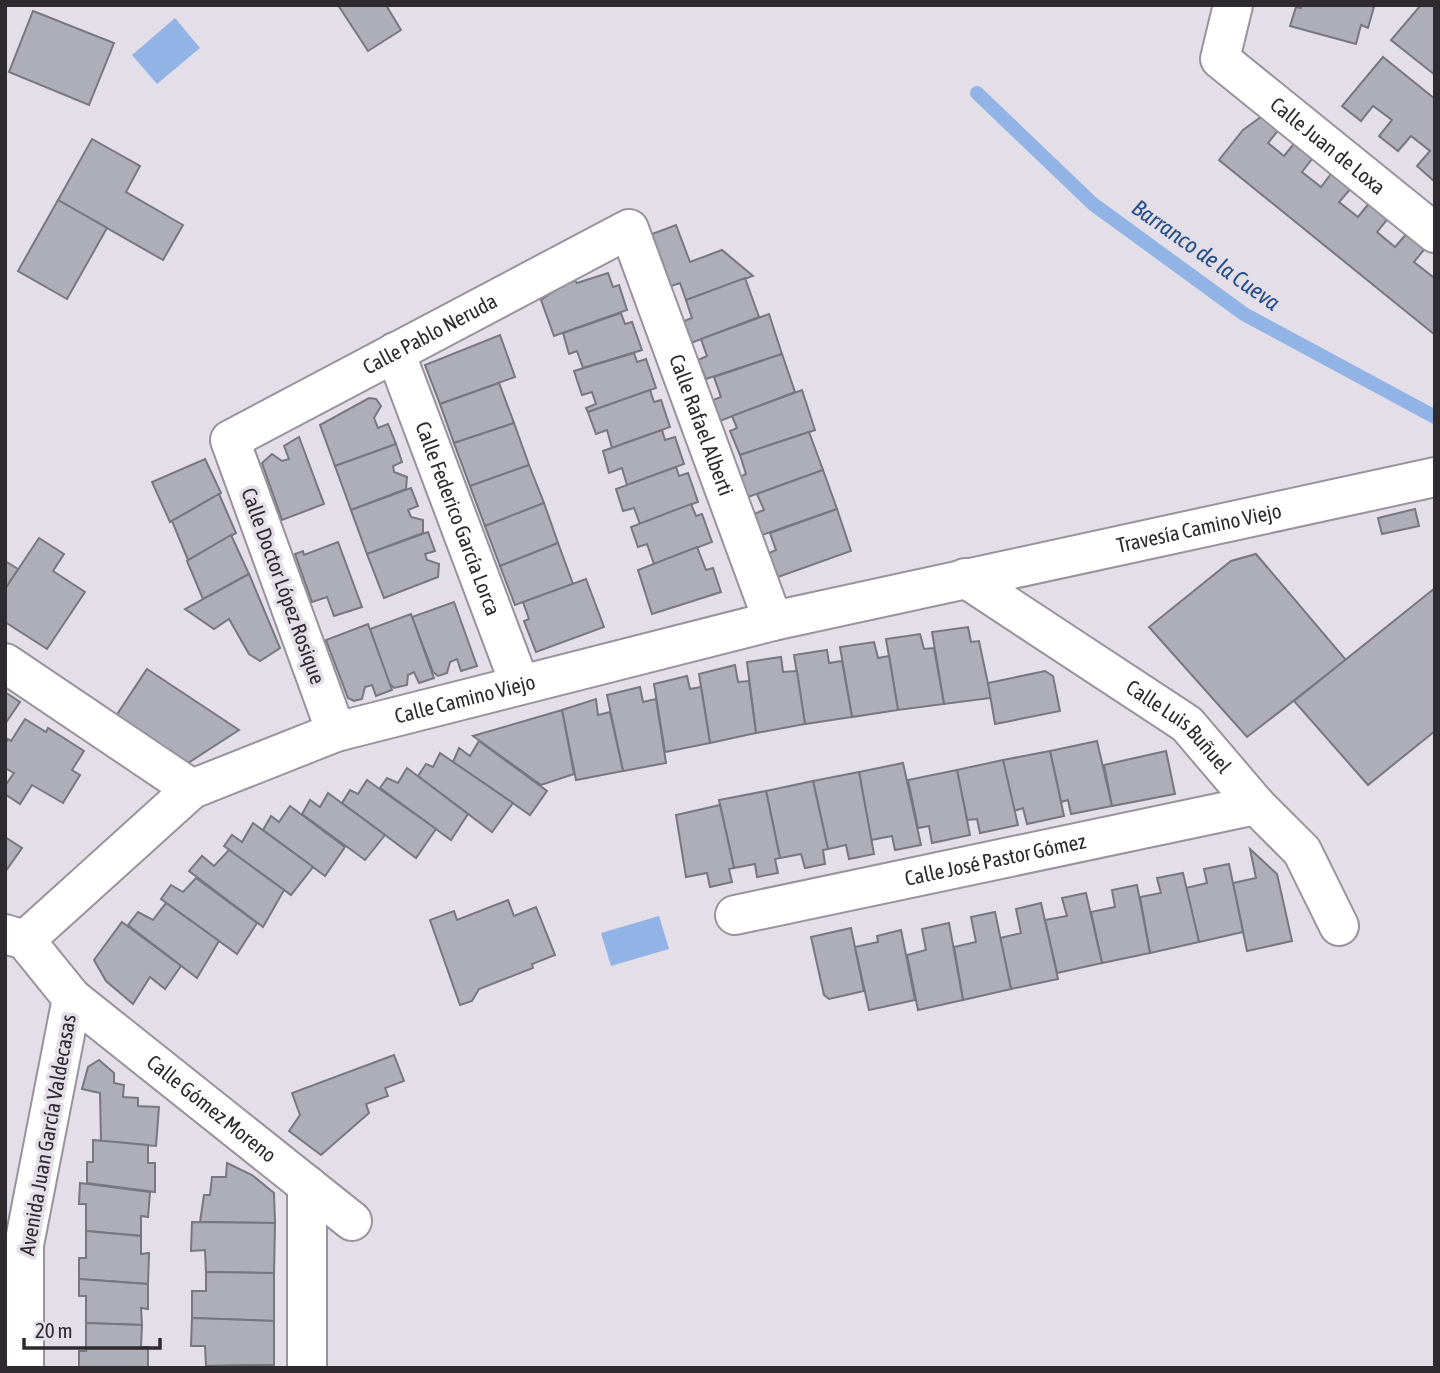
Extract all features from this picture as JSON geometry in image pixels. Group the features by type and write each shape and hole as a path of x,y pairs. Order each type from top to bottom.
{"street":[{"name":"Calle Juan de Loxa","path":"1233,5 1220,59 1435,233"},
{"name":"Calle Pablo Neruda","path":"230,439 629,229"},
{"name":"Calle Rafael Alberti","path":"629,229 773,621"},
{"name":"Calle Federico García Lorca","path":"395,352 520,685"},
{"name":"Calle Doctor López Rosique","path":"230,439 336,732"},
{"name":"Travesía Camino Viejo","path":"965,578 1435,477"},
{"name":"Calle Camino Viejo","path":"15,937 192,789 336,732 773,621 965,578"},
{"name":"Calle Luis Buñuel","path":"965,578 1187,724 1256,805 1302,851 1339,926"},
{"path":"5,663 192,789"},
{"name":"Calle José Pastor Gómez","path":"735,915 1256,805"},
{"name":"Avenida Juan García Valdecasas","path":"15,937 72,998 24,1245 24,1368"},
{"name":"Calle Gómez Moreno","path":"72,998 352,1221"},
{"path":"307,1185 307,1368"}],"water":[{"path":"175,18 200,48 157,84 132,55"},
{"path":"659,916 669,949 611,966 601,933"}],"building":[{"path":"338,5 386,5 401,30 368,51"},
{"path":"1302,5 1374,7 1368,28 1361,25 1356,44 1290,26 1296,7 1301,8"},
{"path":"1421,5 1435,5 1435,75 1391,40"},
{"path":"33,11 114,43 89,105 9,72"},
{"path":"1383,57 1435,99 1435,182 1417,166 1430,151 1411,136 1398,151 1379,136 1392,120 1373,106 1361,121 1342,106"},
{"path":"1265,114 1281,127 1268,143 1284,156 1297,140 1315,155 1302,172 1321,187 1334,170 1353,186 1339,202 1358,217 1371,201 1390,216 1377,232 1395,247 1409,231 1427,246 1414,262 1433,277 1435,275 1435,335 1219,160 1243,130"},
{"path":"92,139 140,166 126,192 183,225 163,260 58,200"},
{"path":"58,200 107,228 67,299 18,271"},
{"path":"676,225 690,262 722,250 753,276 686,300 680,283 671,286 652,234"},
{"path":"608,273 613,287 619,285 627,310 554,336 541,300 573,278 577,283"},
{"path":"745,278 759,317 691,343 684,321 692,318 686,300"},
{"path":"621,313 625,324 632,322 642,350 583,368 577,351 569,354 563,333"},
{"path":"769,314 782,354 706,379 698,360 707,356 701,339"},
{"path":"500,335 515,377 440,404 425,365"},
{"path":"634,353 637,362 646,359 656,388 588,412 586,408 596,404 592,392 582,395 574,371"},
{"path":"782,354 795,392 720,421 713,400 721,397 714,377"},
{"path":"499,383 514,423 454,443 440,404"},
{"path":"650,390 654,402 661,400 670,427 612,448 607,430 596,434 588,412"},
{"path":"802,390 815,430 740,455 730,431 737,428 732,416"},
{"path":"369,398 376,399 381,406 374,418 378,428 388,424 396,444 335,466 320,425"},
{"path":"514,423 529,465 470,486 454,443"},
{"path":"662,430 665,440 675,437 684,464 627,485 622,468 609,473 603,451"},
{"path":"809,432 823,470 748,497 740,477 746,474 740,455"},
{"path":"299,437 324,504 282,520 262,463 272,454 282,461 289,459 284,446"},
{"path":"396,444 402,462 393,466 394,472 407,477 406,489 351,510 335,466"},
{"path":"205,459 221,493 170,522 152,482"},
{"path":"529,465 544,503 485,526 470,486"},
{"path":"676,467 679,476 688,473 698,502 640,524 634,508 623,511 616,489"},
{"path":"823,470 837,509 762,535 754,514 764,510 757,494"},
{"path":"411,488 418,506 408,510 411,517 423,520 423,533 367,554 351,510"},
{"path":"219,494 236,533 188,560 172,521"},
{"path":"544,503 558,543 500,566 485,526"},
{"path":"691,504 696,516 702,514 712,542 654,564 647,544 638,547 631,527"},
{"path":"837,509 851,551 778,577 769,553 776,550 770,533"},
{"path":"1415,509 1419,526 1382,534 1378,518"},
{"path":"428,532 435,551 425,554 427,560 439,564 438,577 384,598 367,554"},
{"path":"231,535 249,574 203,599 187,561"},
{"path":"39,538 64,554 53,571 85,592 47,649 5,622 5,589"},
{"path":"338,542 362,607 334,616 327,597 312,602 295,554 303,551 304,555"},
{"path":"558,543 573,584 515,605 500,566"},
{"path":"697,547 706,570 713,568 721,592 652,614 638,570"},
{"path":"1256,554 1346,660 1247,737 1149,627 1231,561"},
{"path":"5,561 18,569 5,589"},
{"path":"249,574 280,648 260,661 249,654 229,619 214,629 185,609"},
{"path":"586,579 604,627 536,652 524,621 529,619 523,602"},
{"path":"1435,588 1435,731 1368,785 1294,701"},
{"path":"454,602 477,666 461,671 457,659 450,662 447,673 438,676 433,672 412,617"},
{"path":"411,614 434,678 419,683 414,672 408,675 407,685 394,688 389,683 370,629"},
{"path":"368,624 392,690 376,696 372,685 365,687 362,699 354,701 348,698 326,640"},
{"path":"968,627 971,642 979,641 991,698 944,704 932,632"},
{"path":"920,634 924,649 934,648 944,704 898,710 886,639"},
{"path":"874,642 878,658 889,656 898,710 852,717 840,647"},
{"path":"827,650 829,663 842,661 852,717 805,724 794,655"},
{"path":"781,657 783,672 797,671 805,724 756,733 747,662"},
{"path":"735,665 738,682 749,681 756,733 710,743 699,674"},
{"path":"147,669 239,730 188,763 116,716"},
{"path":"1045,671 1053,676 1060,711 995,724 988,683"},
{"path":"687,676 690,689 701,687 710,743 665,752 654,684"},
{"path":"640,687 643,702 656,699 666,763 623,771 607,695"},
{"path":"5,692 20,702 5,724"},
{"path":"596,699 598,715 610,712 623,771 576,780 562,710"},
{"path":"562,710 574,774 541,785 473,736"},
{"path":"25,719 46,732 48,728 84,751 72,770 80,775 63,803 32,785 20,804 5,794 5,786 14,773 5,768 5,744 8,739 11,741"},
{"path":"479,741 547,791 530,815 453,762 459,748 470,756"},
{"path":"1097,741 1112,806 1071,814 1068,800 1061,802 1050,751"},
{"path":"1050,751 1064,816 1027,824 1023,808 1014,811 1003,760"},
{"path":"1166,751 1175,794 1112,806 1104,765"},
{"path":"440,753 513,803 492,832 418,776 426,764 433,767"},
{"path":"1003,760 1018,825 980,833 977,819 967,820 957,770"},
{"path":"903,763 921,845 895,850 892,836 871,840 859,772"},
{"path":"407,768 468,814 451,840 380,788 387,778 398,783"},
{"path":"957,770 970,835 932,843 929,826 918,828 908,780"},
{"path":"859,772 874,854 849,859 846,845 828,849 813,781"},
{"path":"367,780 436,829 416,858 342,803 350,790 358,794"},
{"path":"813,781 828,849 823,850 825,864 805,868 801,854 780,858 766,791"},
{"path":"766,791 780,858 775,859 778,873 757,877 755,864 734,868 719,800"},
{"path":"328,793 385,835 365,860 302,814 310,800 320,807"},
{"path":"720,805 734,868 729,869 732,882 710,887 707,873 686,877 676,815"},
{"path":"290,806 345,847 325,876 263,830 271,816 279,822"},
{"path":"253,823 313,867 291,895 224,846 232,835 242,842"},
{"path":"5,837 22,848 5,872"},
{"path":"1250,849 1277,874 1292,941 1247,951 1233,883 1256,878"},
{"path":"229,850 284,890 263,927 189,871 202,856 214,866"},
{"path":"1229,864 1243,932 1199,942 1186,888 1207,883 1204,869"},
{"path":"1183,873 1199,942 1150,953 1140,897 1161,893 1157,878"},
{"path":"196,878 257,923 237,954 161,899 171,885 183,892"},
{"path":"1137,885 1150,953 1102,963 1091,912 1115,907 1112,890"},
{"path":"1086,893 1102,963 1057,973 1045,920 1067,916 1062,898"},
{"path":"508,900 514,916 536,907 555,955 532,964 533,968 479,989 472,1001 460,1005 430,920 454,911 457,920"},
{"path":"166,903 219,941 197,978 128,925 138,912 153,920"},
{"path":"1041,903 1058,979 1011,989 1000,938 1021,933 1016,909"},
{"path":"995,912 1011,989 963,1000 954,947 976,942 971,917"},
{"path":"122,922 181,966 165,989 150,977 133,1004 106,981 94,960"},
{"path":"949,923 963,1000 918,1010 907,955 926,950 922,929"},
{"path":"851,928 864,991 829,999 824,995 811,937"},
{"path":"901,930 915,1000 869,1010 855,947 878,942 877,936"},
{"path":"394,1055 404,1081 385,1088 388,1096 366,1104 369,1113 321,1155 289,1131 300,1115 292,1093"},
{"path":"99,1060 114,1073 114,1083 124,1085 123,1097 138,1098 138,1106 159,1107 156,1146 101,1141 100,1093 82,1089 88,1067"},
{"path":"93,1140 148,1145 148,1163 155,1163 155,1192 87,1183 87,1162 93,1162"},
{"path":"227,1163 252,1175 274,1193 275,1223 200,1222 204,1195 210,1195 212,1177 226,1177"},
{"path":"80,1183 150,1192 148,1217 141,1216 141,1236 86,1231 86,1204 79,1204"},
{"path":"192,1222 275,1223 274,1273 206,1272 205,1250 191,1251"},
{"path":"86,1231 141,1236 141,1254 149,1253 148,1284 79,1279 79,1258 86,1258"},
{"path":"206,1272 274,1273 274,1321 192,1318 192,1291 206,1291"},
{"path":"79,1279 148,1284 148,1309 141,1308 142,1325 86,1323 86,1296 79,1296"},
{"path":"192,1318 274,1321 274,1365 206,1366 205,1346 191,1346"},
{"path":"86,1323 142,1325 141,1347 148,1347 148,1368 79,1368 79,1351 86,1351"},
{"path":"274,1365 274,1368 206,1368 206,1366"}],"waterway":[{"name":"Barranco de la Cueva","path":"977,93 1093,204 1244,314 1435,417"}]}
